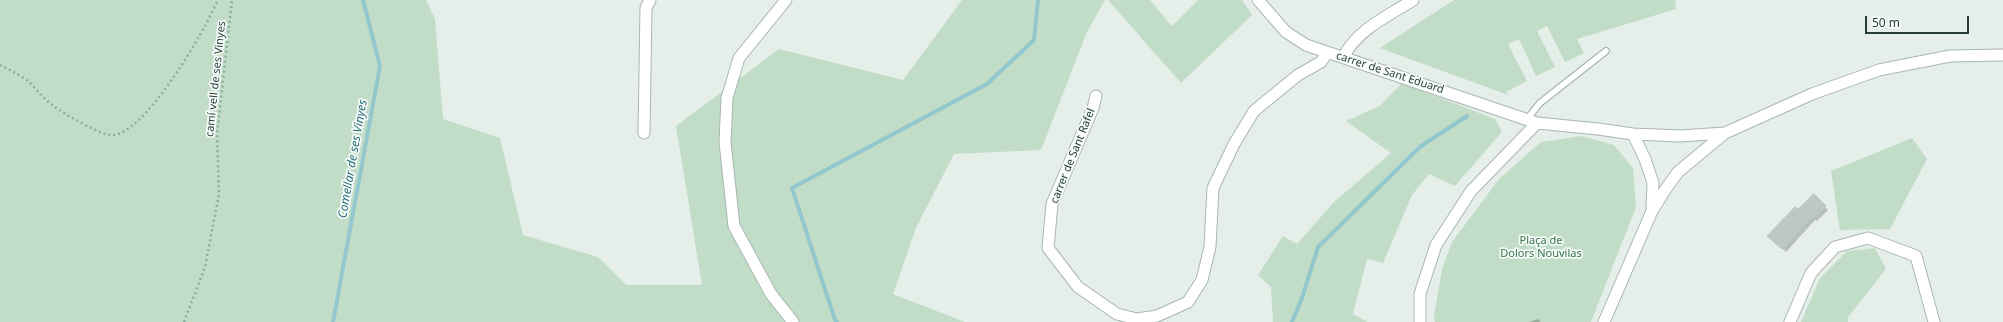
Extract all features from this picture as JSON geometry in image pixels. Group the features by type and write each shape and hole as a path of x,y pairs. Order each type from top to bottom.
{"street":[{"path":"644,133 646,8 650,0"},
{"path":"786,0 739,58 727,98 725,142 734,226 771,294 793,322"},
{"name":"carrer de Sant Eduard","path":"1258,0 1286,32 1306,45 1327,53 1344,56 1532,121"},
{"path":"1344,56 1349,45 1369,27 1413,0"},
{"name":"carrer de Sant Rafel","path":"1096,96 1093,108 1052,204 1048,248 1078,287 1117,314 1137,319 1157,316 1188,302 1202,280 1210,247 1213,188 1234,144 1254,111 1298,75 1321,62 1327,53"},
{"path":"1604,322 1652,211 1664,190 1678,172 1725,133 1812,94 1878,70 1950,56 2003,55"},
{"path":"1420,322 1420,294 1436,245 1471,191 1532,121 1633,134 1680,136 1725,133"},
{"path":"1633,134 1645,159 1653,183 1652,211"},
{"path":"1790,322 1810,273 1835,247 1868,238 1916,256 1934,322"}],"lane":[{"path":"1532,121 1540,103 1606,51"}],"path":[{"path":"0,64 24,78 54,107 109,135 119,134 135,124 182,67 210,18 218,0"},
{"name":"camí vell de ses Vinyes","path":"184,322 205,267 219,194 217,134 232,0"}],"green space":[{"path":"0,0 426,0 435,19 443,119 500,138 523,235 598,257 626,285 702,285 676,126 779,49 903,80 962,0 1105,0 1087,32 1041,150 954,154 916,228 893,294 965,322 0,322"},
{"path":"1108,0 1150,0 1172,26 1198,0 1242,0 1252,15 1181,83"},
{"path":"1454,0 1675,0 1676,9 1577,39 1584,53 1565,62 1547,26 1537,31 1555,67 1536,76 1519,39 1508,44 1527,81 1506,92 1508,95 1380,48"},
{"path":"1402,83 1495,119 1502,132 1455,186 1429,174 1412,195 1383,263 1367,259 1353,314 1368,322 1273,322 1271,287 1258,275 1283,236 1297,244 1334,202 1391,153 1346,121 1380,106"},
{"name":"Plaça de Dolors Nouvilas","path":"1582,136 1614,145 1633,168 1636,207 1591,322 1435,322 1434,316 1442,269 1452,242 1500,178 1541,142"},
{"path":"1912,138 1927,159 1890,229 1840,230 1831,171"},
{"path":"1875,248 1886,269 1848,317 1848,322 1801,322 1820,278 1847,251"}],"building":[{"path":"1814,194 1826,206 1813,218 1811,218 1782,249 1767,236 1795,207 1798,209"}],"waterway":[{"name":"Comellar de ses Vinyes","path":"333,322 380,66 363,0"},
{"path":"837,322 835,320 792,188 987,84 1034,40 1038,0"},
{"path":"1292,322 1302,298 1318,247 1421,146 1467,116"}]}
